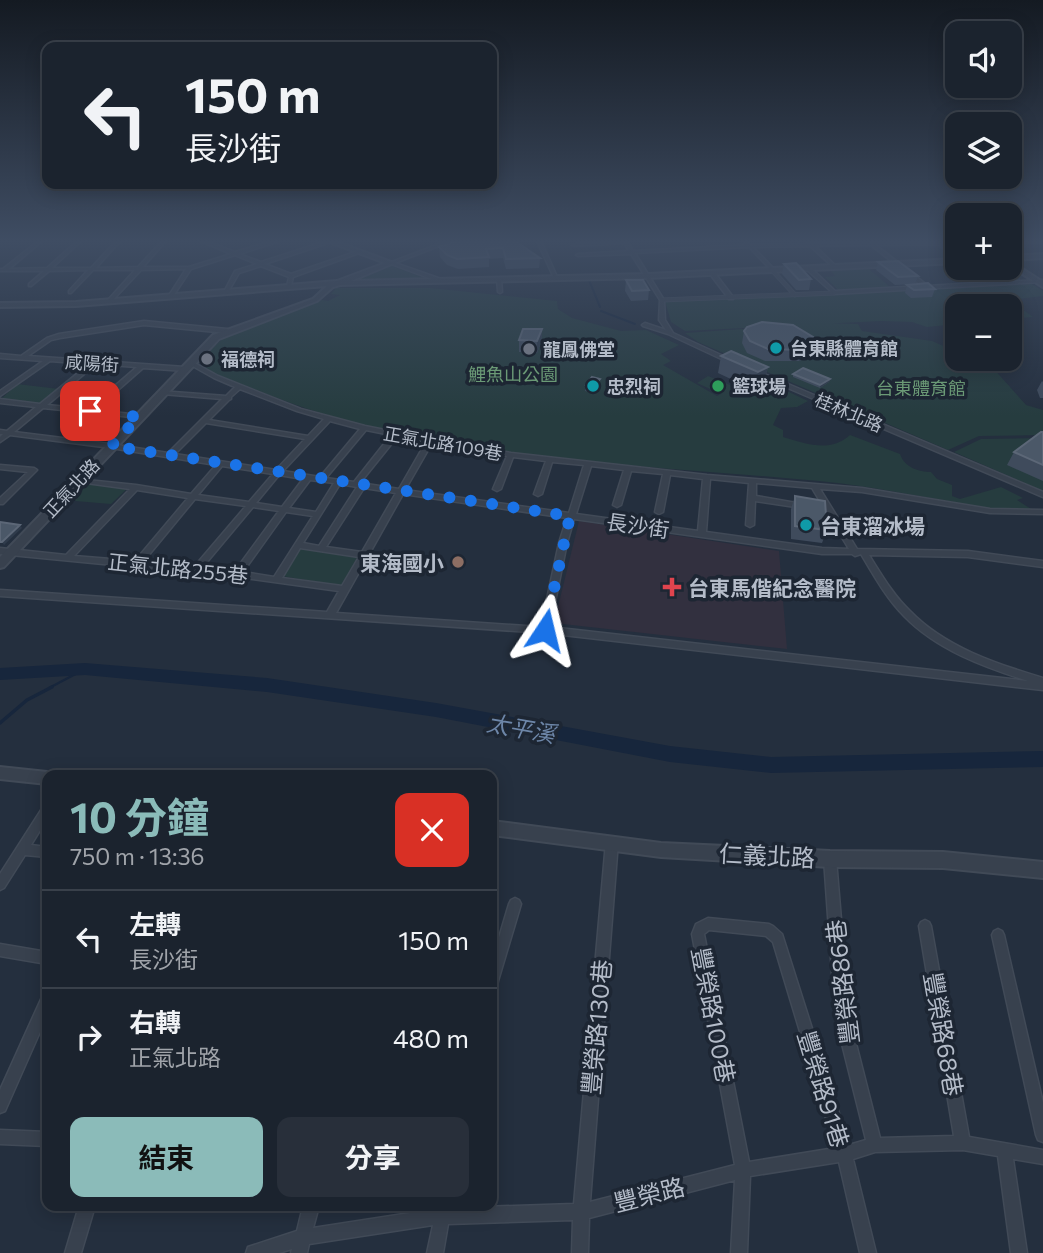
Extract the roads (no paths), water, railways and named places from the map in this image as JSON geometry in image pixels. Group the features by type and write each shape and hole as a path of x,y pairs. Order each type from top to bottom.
{"street":[{"path":"0,305 133,299"},
{"name":"正氣北路","path":"5,556 216,337 316,299"},
{"path":"671,334 662,320 662,300 680,299"},
{"path":"23,357 54,337 144,323 227,331"},
{"path":"645,325 739,365"},
{"name":"咸陽街","path":"0,356 142,366 188,366"},
{"path":"0,394 49,359"},
{"path":"0,440 4,433 94,363"},
{"path":"90,411 142,366"},
{"name":"正氣北路109巷","path":"188,366 328,419 395,435 511,455 707,477 862,489 990,511 1043,512"},
{"name":"桂林北路","path":"750,370 1043,495"},
{"path":"170,455 239,386"},
{"path":"162,392 229,398"},
{"path":"0,401 139,417"},
{"path":"196,570 278,472 328,419"},
{"path":"205,421 308,438"},
{"path":"322,479 364,428"},
{"name":"長沙街","path":"4,433 111,446 401,492 822,551 968,554 1043,564"},
{"path":"321,549 359,485 395,435"},
{"path":"330,615 430,441"},
{"path":"497,489 511,455"},
{"path":"538,494 550,459"},
{"path":"137,564 222,463"},
{"path":"545,630 570,516 588,463"},
{"path":"0,467 34,470 0,502"},
{"path":"617,505 628,468"},
{"path":"659,512 667,472"},
{"path":"237,574 308,477"},
{"path":"702,534 707,477"},
{"path":"79,480 194,494 317,514"},
{"path":"750,524 752,480"},
{"path":"277,579 338,482"},
{"path":"814,485 828,510 859,553 914,620 940,639 992,665 1043,684"},
{"path":"68,557 136,487"},
{"path":"751,498 828,510"},
{"path":"298,545 363,555"},
{"name":"正氣北路255巷","path":"5,556 68,557 237,574 344,589"},
{"path":"0,593 157,601 545,630 1043,684"},
{"path":"0,773 42,777"},
{"path":"0,884 42,818"},
{"name":"仁義北路","path":"497,829 661,850 830,859 943,860 1043,870"},
{"name":"豐榮路130巷","path":"580,1253 581,1212 612,842"},
{"path":"22,849 42,851"},
{"name":"豐榮路86巷","path":"830,859 842,1016 875,1145"},
{"path":"497,964 515,904"},
{"name":"豐榮路100巷","path":"743,1170 698,934 700,928 708,925 769,930"},
{"name":"豐榮路68巷","path":"925,926 963,1143"},
{"name":"豐榮路91巷","path":"769,930 778,938 844,1154 869,1253"},
{"path":"998,935 1043,1135"},
{"path":"0,950 42,957"},
{"path":"0,1106 42,1013"},
{"path":"0,1137 42,1139"},
{"name":"豐榮路","path":"254,1253 302,1245 443,1211 581,1212 743,1170 844,1154 875,1145 963,1143 1043,1157"},
{"path":"1004,1150 1019,1253"},
{"path":"739,1253 743,1170"},
{"path":"73,1253 86,1211"},
{"path":"302,1245 310,1211"},
{"path":"435,1253 443,1211"}],"waterway":[{"path":"597,299 600,307"},
{"path":"601,311 635,324"},
{"path":"49,688 85,669"},
{"name":"太平溪","path":"0,674 85,669 267,685 436,710 670,754 771,765 1043,759"},
{"path":"0,723 27,700 52,687"}],"place":[{"name":"台東縣體育館","path":"776,348"},
{"name":"龍鳳佛堂","path":"529,349"},
{"name":"福德祠","path":"207,359"},
{"name":"忠烈祠","path":"593,386"},
{"name":"籃球場","path":"718,386"},
{"name":"台東溜冰場","path":"806,525"},
{"name":"東海國小","path":"458,562"},
{"name":"台東馬偕紀念醫院","path":"672,587"}],"park label":[{"name":"鯉魚山公園","path":"513,374"},
{"name":"台東體育館","path":"921,388"}]}
